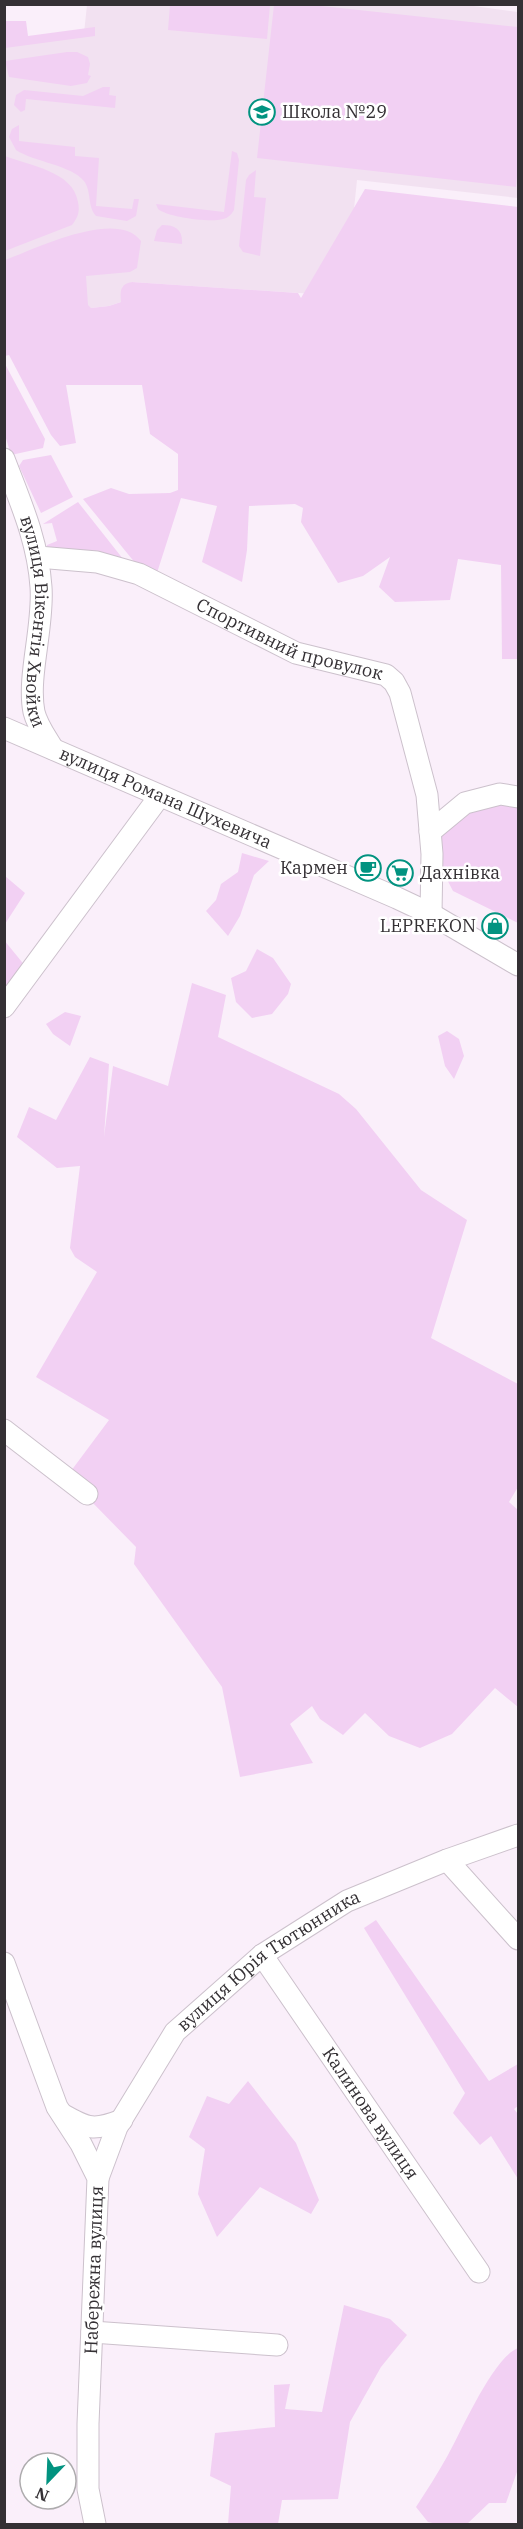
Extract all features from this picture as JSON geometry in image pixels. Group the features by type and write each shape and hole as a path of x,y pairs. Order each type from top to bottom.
{"street":[{"name":"вулиця Вікентія Хвойки","path":"4,459 29,524 38,557 41,614 33,702 37,720 53,749"},
{"name":"Спортивний провулок","path":"38,557 97,562 139,574 296,653 386,675 394,682 400,693 427,795 430,832 430,914"},
{"path":"4,724 33,702"},
{"name":"вулиця Романа Шухевича","path":"4,728 430,914 519,965"},
{"path":"430,832 465,803 500,795 519,797"},
{"path":"4,1007 159,797"},
{"path":"4,1430 87,1494"},
{"name":"вулиця Юрія Тютюнника","path":"98,2178 117,2127 175,2032 261,1955 347,1901 447,1860 519,1835"},
{"path":"447,1860 519,1939"},
{"name":"Калинова вулиця","path":"261,1955 479,2272"},
{"name":"Набережна вулиця","path":"4,1963 61,2114 81,2144 98,2178 88,2424 88,2489 95,2524"},
{"path":"61,2114 84,2127 100,2128 122,2120"},
{"path":"92,2332 277,2345"}],"shaded area":[{"name":"Школа №29","path":"459,4 518,12 518,198 357,180 345,296 132,282 122,287 121,302 91,308 5,345 5,44 84,33 87,5"},
{"path":"170,5 270,5 267,39 168,30"},
{"path":"274,5 312,5 518,27 516,187 257,158"},
{"path":"5,21 26,21 28,36 95,27 95,36 5,48"},
{"path":"77,52 88,57 90,64 88,75 91,76 87,83 71,86 9,77 5,61"},
{"path":"103,87 110,87 109,95 116,96 115,108 26,99 25,110 21,112 14,105 16,95 24,90 83,96"},
{"path":"19,125 19,141 75,147 75,156 99,158 96,206 132,209 134,199 139,199 136,216 127,221 96,216 91,208 86,185 78,176 62,167 32,158 16,150 9,137 12,129"},
{"path":"232,151 237,153 239,160 234,210 229,216 225,219 200,220 179,217 158,209 156,204 224,212"},
{"path":"5,156 49,171 68,183 79,206 78,214 72,225 5,251"},
{"path":"256,170 254,197 266,198 260,256 243,252 239,246 246,180"},
{"path":"365,189 518,207 518,659 502,659 501,565 458,559 450,600 395,602 379,587 390,557 363,576 338,583 301,522 303,508 295,504 249,506 247,550 242,582 202,562 217,506 181,498 156,576 136,564 83,499 111,488 129,494 170,493 178,490 178,454 150,434 142,385 66,385 76,443 60,446 51,435 9,355 5,356 5,260 75,234 114,228 129,232 141,241 137,268 130,272 86,276 88,305 91,308 121,302 122,289 125,284 132,282 298,293 301,298"},
{"path":"162,225 178,229 182,244 154,241 157,230"},
{"path":"4,362 45,439 43,448 11,455 5,435"},
{"path":"51,455 73,497 41,513 19,466 23,460"},
{"path":"78,502 127,564 47,550 47,545 57,541 52,523 43,524"},
{"path":"518,800 518,923 453,891 440,866 439,832 458,813"},
{"path":"242,853 269,861 254,875 240,916 228,936 206,911 216,900 221,884 238,872"},
{"path":"5,876 25,893 5,924"},
{"path":"4,940 26,967 4,995"},
{"path":"257,949 273,958 291,984 288,994 272,1014 252,1018 236,1002 231,978 246,971"},
{"path":"192,983 226,995 218,1037 339,1094 356,1109 421,1190 467,1220 431,1338 518,1384 518,1487 509,1502 518,1510 518,1707 495,1688 452,1734 420,1748 389,1736 365,1713 343,1735 320,1719 312,1706 290,1724 313,1763 240,1777 222,1687 134,1564 136,1547 89,1499 71,1471 109,1420 36,1377 97,1272 75,1257 70,1248 80,1166 57,1168 17,1137 29,1107 56,1120 90,1057 109,1064 104,1137 113,1066 168,1086"},
{"path":"65,1012 81,1016 70,1046 53,1034 46,1024"},
{"path":"447,1031 459,1039 464,1056 454,1079 445,1066 438,1036"},
{"path":"376,1920 489,2081 518,2064 518,2106 514,2109 518,2114 518,2179 491,2136 480,2145 453,2113 465,2093 364,1928"},
{"path":"248,2081 296,2143 319,2200 311,2214 260,2187 217,2237 198,2194 205,2149 189,2137 207,2096 229,2104"},
{"path":"344,2305 390,2319 407,2335 381,2367 350,2422 338,2499 282,2500 278,2524 228,2524 231,2486 210,2476 215,2433 275,2427 274,2385 290,2384 285,2409 322,2412"},
{"path":"518,2348 518,2469 506,2503 489,2503 467,2524 428,2522 416,2507 498,2365 508,2354"}],"place":[{"name":"Школа №29","path":"262,112"},
{"name":"Кармен","path":"368,868"},
{"name":"Дахнівка","path":"400,873"},
{"name":"LEPREKON","path":"495,926"}]}
